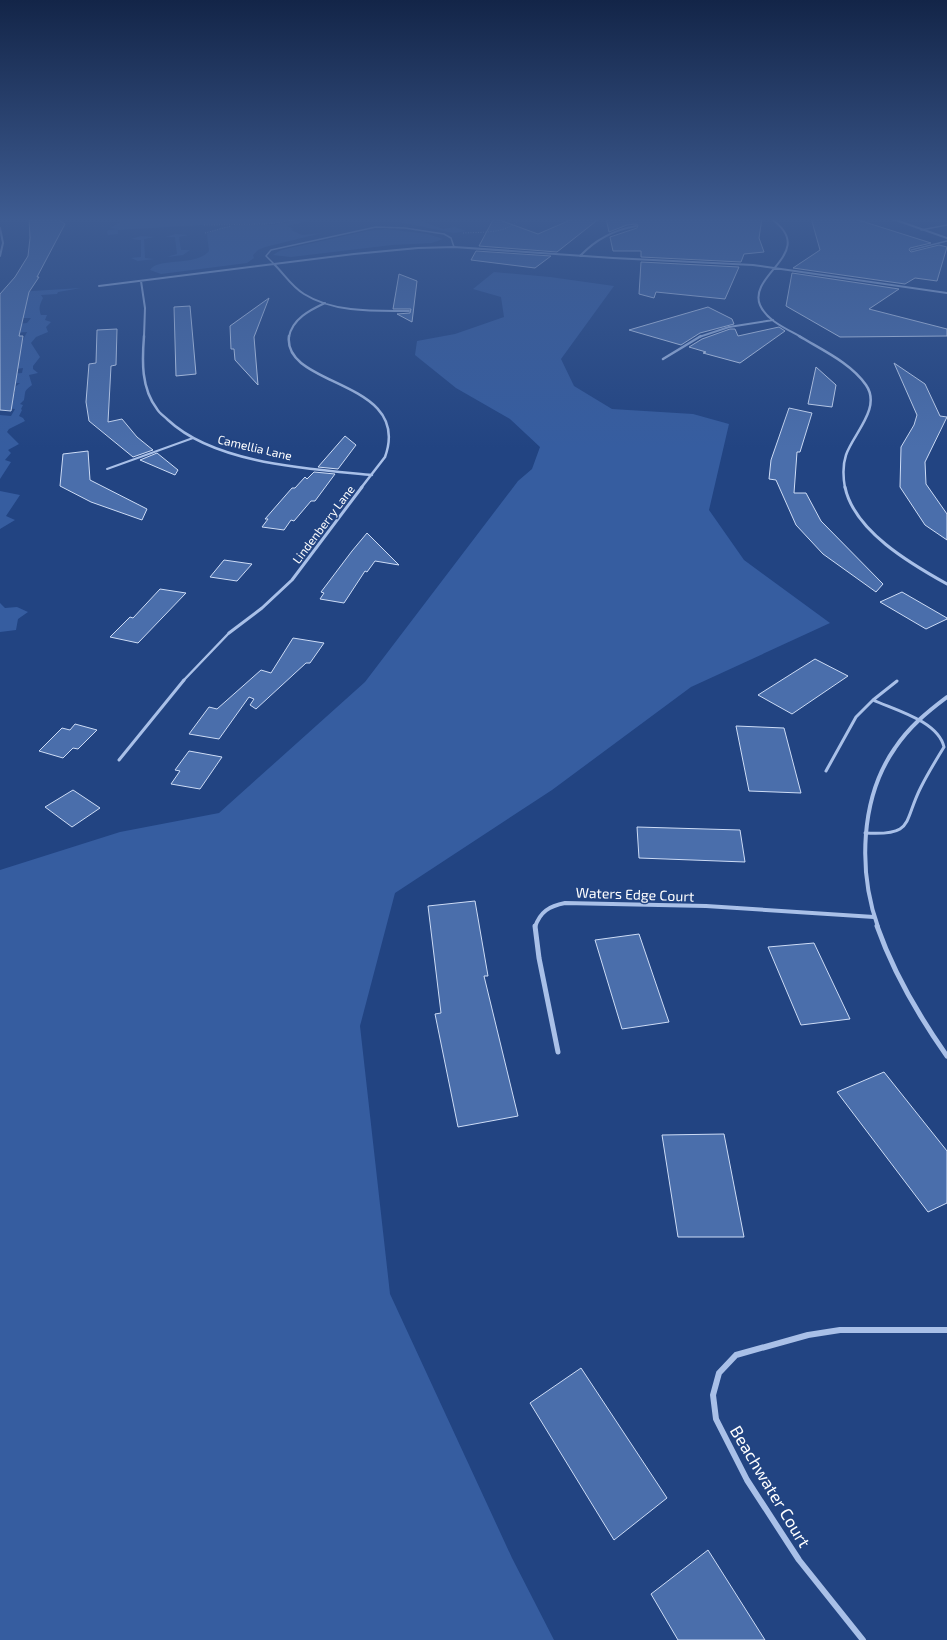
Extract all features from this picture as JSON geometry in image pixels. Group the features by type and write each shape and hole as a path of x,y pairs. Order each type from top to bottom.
{"street":[{"name":"Camellia Lane","path":"142,295 145,310 145,384 150,399 160,414 169,423 193,438 224,452 316,469 372,475"},
{"path":"305,295 326,303 360,309 409,311"},
{"path":"758,295 759,303 773,320 831,356 866,385 871,399 870,414 855,435 844,464 844,487 850,502 870,530 888,546 911,563 947,584"},
{"name":"Lindenberry Lane","path":"229,633 253,617 284,589 372,475 385,457 390,446 390,432 381,414 370,402 323,376 296,358 290,351 288,344 290,331 298,320 311,310 326,303"},
{"path":"663,359 688,342 714,330 743,323 773,320"},
{"path":"947,697 916,721 899,740 882,768 871,800 865,833 866,880 874,917 887,954 908,999 947,1056"},
{"name":"Waters Edge Court","path":"558,1052 539,958 535,927 539,916 551,906 565,903 706,906 874,917"},
{"name":"Beachwater Court","path":"863,1640 799,1560 747,1480 716,1419 713,1395 719,1373 736,1355 808,1335 840,1330 947,1330"}],"lane":[{"path":"107,469 193,438"},
{"name":"Lindenberry Lane","path":"119,760 135,743 170,697 208,654 229,633"},
{"path":"826,771 856,717 873,700 897,681"},
{"path":"865,833 882,834 897,831 907,824 920,788 944,747 942,739 936,731 873,700"}],"shaded area":[{"path":"0,295 48,295 41,295 43,298 40,310 41,315 47,315 45,320 51,322 46,327 48,332 36,337 31,343 40,357 33,366 33,369 38,373 29,375 32,385 26,390 24,400 20,404 23,405 19,416 25,421 9,429 7,432 19,444 8,450 11,453 5,460 11,462 0,479 0,415 11,416 15,409 6,408 10,394 15,393 15,387 20,383 8,384 9,374 22,373 23,368 16,369 22,342 27,332 0,334 18,324 27,323 31,318 23,318 0,302"},
{"path":"492,295 608,295 561,359 574,386 612,409 693,414 729,424 709,510 744,560 830,623 691,687 552,790 395,893 360,1026 390,1294 512,1558 554,1640 0,1640 0,870 120,832 219,813 365,682 518,481 532,469 540,447 510,419 456,388 415,355 417,341 455,334 504,317 501,297"},
{"path":"0,491 20,495 6,516 15,520 0,529"},
{"path":"0,603 5,608 17,607 28,612 18,619 16,630 0,632"}],"building":[{"path":"0,295 28,295 19,336 23,336 11,411 0,410"},
{"path":"395,295 415,295 412,322 397,314 410,313 411,309 393,309"},
{"path":"641,295 655,295 654,298"},
{"path":"681,295 727,295 725,299"},
{"path":"788,295 891,295 869,309 947,329 947,336 840,337 786,306"},
{"path":"269,298 254,337 258,385 235,360 234,349 231,349 230,326"},
{"path":"190,306 196,374 176,376 174,307"},
{"path":"708,307 732,319 734,324 700,333 681,345 629,330"},
{"path":"779,327 785,331 740,363 703,353 706,352 689,347 702,339 730,329 735,329 738,336"},
{"path":"117,329 116,365 111,366 108,422 122,419 137,437 153,450 133,457 89,421 86,402 89,364 96,363 97,330"},
{"path":"894,363 925,384 940,416 947,417 925,462 926,484 947,514 947,540 925,525 900,487 901,447 914,425 917,415"},
{"path":"816,367 836,385 832,407 808,404"},
{"path":"789,408 812,413 800,452 797,452 794,493 806,493 821,521 883,584 876,592 823,554 796,525 776,480 769,479 771,460"},
{"path":"345,436 356,445 338,469 318,467"},
{"path":"88,451 90,480 147,509 142,520 91,502 60,486 63,454"},
{"path":"157,453 178,470 175,475 140,460"},
{"path":"314,472 335,474 315,501 311,501 294,521 291,520 284,530 262,527 268,519 265,519 292,488 295,488 305,477 307,479"},
{"path":"367,533 399,565 375,561 367,572 365,571 344,603 320,599 324,593 321,592"},
{"path":"224,560 252,564 237,581 210,577"},
{"path":"160,589 186,593 138,643 110,637 130,617 133,618"},
{"path":"902,592 947,619 926,629 880,602"},
{"path":"293,638 324,643 310,663 306,663 256,709 250,705 254,699 249,697 219,739 189,734 209,707 217,709 261,670 271,673"},
{"path":"815,659 848,676 792,714 758,695"},
{"path":"75,724 97,730 78,749 73,748 63,758 39,751 62,728 70,730"},
{"path":"736,726 784,728 801,793 749,791"},
{"path":"189,751 222,757 200,789 171,784 180,771 175,770"},
{"path":"73,790 100,808 72,827 45,807"},
{"path":"637,827 740,830 745,862 639,858"},
{"path":"475,901 488,976 484,976 518,1116 458,1127 435,1014 441,1013 428,906"},
{"path":"639,934 669,1022 622,1029 595,940"},
{"path":"814,943 850,1019 801,1025 768,947"},
{"path":"884,1072 947,1151 947,1203 928,1212 837,1092"},
{"path":"724,1134 744,1237 678,1237 662,1135"},
{"path":"581,1368 667,1498 614,1540 530,1403"},
{"path":"708,1550 765,1640 678,1640 651,1594"}]}
